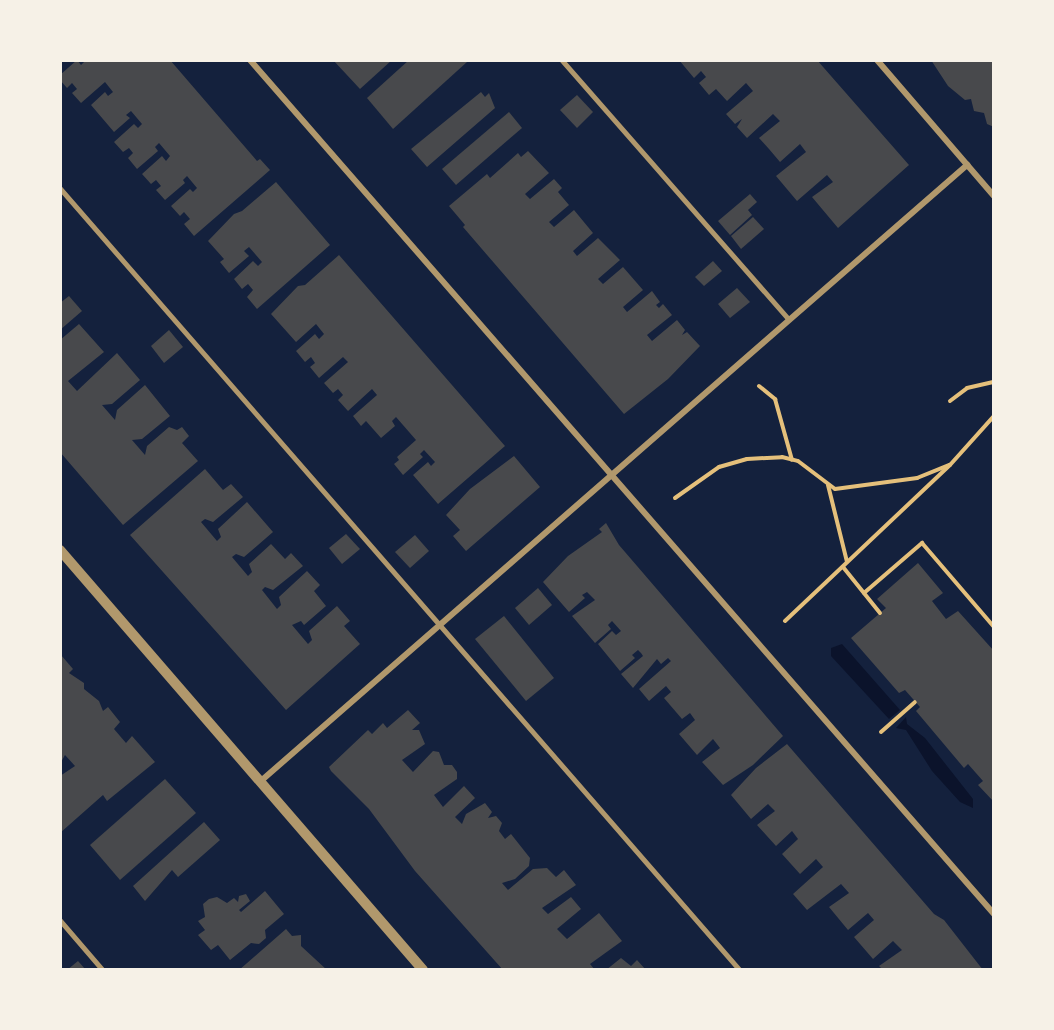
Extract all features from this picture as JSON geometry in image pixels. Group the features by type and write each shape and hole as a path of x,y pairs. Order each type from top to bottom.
{"street":[{"path":"250,60 994,914"},
{"path":"877,60 994,196"},
{"path":"262,780 438,622 967,165"},
{"path":"60,550 262,780 423,970"}],"lane":[{"path":"562,60 789,319"},
{"path":"60,188 740,970"},
{"path":"60,920 103,970"}],"path":[{"path":"950,400 967,388 994,382"},
{"path":"759,386 776,399 792,460"},
{"path":"785,621 950,465 994,416"},
{"path":"675,498 731,462 767,457 792,460 828,485 842,489 917,478 950,465"},
{"path":"828,485 847,562"},
{"path":"864,593 922,543 994,627"},
{"path":"843,567 880,613"},
{"path":"881,732 915,702"}],"water":[{"path":"842,644 900,710 889,719 831,656 831,648"},
{"path":"906,717 907,724 925,738 973,799 973,808 960,802 932,771 906,730 896,728"}],"building":[{"path":"77,60 81,65 86,60 170,60 257,161 260,159 270,170 194,236 184,224 190,219 184,212 180,216 171,206 190,189 193,192 197,188 187,176 183,180 185,183 165,200 156,190 161,186 156,180 151,184 142,174 162,156 166,161 170,156 159,143 155,147 158,151 137,169 128,158 133,153 129,148 123,152 114,142 134,124 138,128 142,124 131,111 126,115 130,118 114,132 91,105 105,92 108,96 113,92 105,82 81,103 72,93 77,89 72,83 67,88 60,80 60,75"},
{"path":"333,60 392,60 360,89"},
{"path":"409,60 467,62 393,129 367,98"},
{"path":"679,60 817,60 909,165 838,228 812,197 833,182 827,175 797,201 776,176 806,152 800,144 780,162 759,138 780,121 773,114 747,138 737,127 742,119 735,124 726,114 753,91 746,83 727,101 716,89 709,95 699,83 706,77 701,71 694,78"},
{"path":"931,60 994,60 994,127 987,124 984,113 974,111 971,99 965,100 948,86"},
{"path":"481,92 485,97 489,93 495,108 427,167 411,149"},
{"path":"577,95 593,112 577,128 560,110"},
{"path":"509,112 522,128 456,185 442,169"},
{"path":"528,151 549,173 525,194 530,199 554,179 562,188 558,192 569,205 549,222 554,227 574,210 593,233 573,251 577,256 598,238 620,260 598,279 603,284 623,267 643,290 623,307 627,312 652,291 660,302 656,305 659,308 663,304 672,315 647,335 652,341 677,320 685,330 682,335 687,332 700,346 668,379 624,414 463,227 465,225 449,206 487,174 490,178 518,153 521,157"},
{"path":"276,182 330,245 257,309 247,297 253,290 248,284 242,289 234,279 253,261 258,266 262,262 249,247 244,251 249,256 229,273 220,262 224,259 208,241 234,214 242,211"},
{"path":"750,194 757,202 748,210 752,215 730,235 718,221"},
{"path":"753,217 764,229 741,249 731,236"},
{"path":"339,255 505,446 438,504 413,475 428,462 431,466 435,462 424,450 420,454 423,457 403,475 394,464 399,460 397,457 416,440 396,417 392,421 395,426 381,438 366,421 361,426 353,416 377,395 372,389 348,411 338,400 343,395 338,389 333,393 324,383 348,362 343,357 319,378 310,367 315,363 311,357 305,362 296,351 315,334 319,339 324,334 316,324 296,342 271,314 298,286 305,285"},
{"path":"713,261 722,271 704,286 695,277"},
{"path":"737,288 750,302 730,318 718,304"},
{"path":"69,296 82,311 60,330 60,303"},
{"path":"79,324 104,352 68,381 77,391 117,353 140,380 112,404 102,405 115,420 117,410 145,385 170,416 142,439 132,440 145,455 147,446 169,427 177,430 182,427 189,436 182,443 198,461 123,525 60,452 60,340"},
{"path":"169,330 183,347 164,363 151,346"},
{"path":"514,456 540,487 466,551 453,536 460,530 446,515 470,489"},
{"path":"205,469 223,490 231,484 243,497 213,522 205,519 201,522 217,541 221,537 218,529 247,502 273,532 244,557 236,554 232,557 248,576 252,572 249,564 271,544 285,559 291,553 303,566 273,590 265,587 262,590 277,609 281,605 279,597 307,571 320,585 314,591 326,606 304,625 301,621 292,625 308,644 312,640 309,631 337,606 350,621 344,626 360,644 286,710 130,535"},
{"path":"606,523 619,545 783,736 753,765 723,785 702,762 720,748 713,739 697,755 679,734 695,720 690,713 682,719 664,698 671,692 666,686 649,701 639,689 671,661 668,658 661,664 657,659 633,688 621,674 643,656 641,653 638,650 632,655 635,658 620,671 598,644 612,631 616,635 621,631 612,621 608,625 611,629 595,643 572,616 595,600 587,592 582,595 585,598 569,612 543,582 568,556 602,532 599,529"},
{"path":"346,534 360,549 342,564 329,548"},
{"path":"415,535 429,551 410,568 395,552"},
{"path":"918,563 943,593 932,601 946,619 958,611 994,651 994,802 978,785 983,781 968,764 964,768 916,711 920,707 905,690 899,693 851,638 886,608 877,599"},
{"path":"538,588 552,605 529,625 515,608"},
{"path":"504,616 554,678 526,701 475,639"},
{"path":"61,655 73,669 69,673 84,683 84,689 99,701 103,711 108,707 120,722 114,729 126,743 132,736 155,762 107,801 103,795 60,833 60,776 75,766 65,755 60,764"},
{"path":"408,710 420,723 412,730 419,730 425,744 402,760 413,772 433,751 439,752 444,765 452,765 457,772 457,779 434,795 443,807 464,786 475,798 455,817 462,824 466,814 485,803 492,812 488,818 496,816 502,823 499,831 505,839 511,834 530,858 529,866 515,879 502,883 508,890 533,869 547,868 556,877 564,870 576,885 542,908 548,914 571,897 581,909 557,929 567,939 599,913 622,941 590,964 595,970 503,970 415,871 369,809 331,771 329,767 368,730 372,734 383,723 387,728"},
{"path":"787,744 934,914 944,920 983,970 883,970 879,966 902,950 893,941 873,959 854,937 874,920 868,913 848,930 829,907 849,893 841,884 807,910 793,894 823,867 816,859 800,874 782,854 798,839 792,831 776,846 757,825 775,811 768,804 751,819 731,795 756,768"},
{"path":"165,779 196,813 120,880 90,845"},
{"path":"204,822 220,840 178,877 172,870 145,901 133,886"},
{"path":"265,891 284,914 265,930 266,938 259,944 251,943 230,960 218,945 211,950 198,935 205,930 198,921 205,917 203,904 209,899 217,897 227,903 234,898 238,902 239,896 246,894 250,901 239,910 241,912"},
{"path":"286,929 292,936 301,935 301,946 327,970 239,970"},
{"path":"621,958 631,966 637,960 646,970 606,970"},
{"path":"78,961 86,970 67,970"}]}
